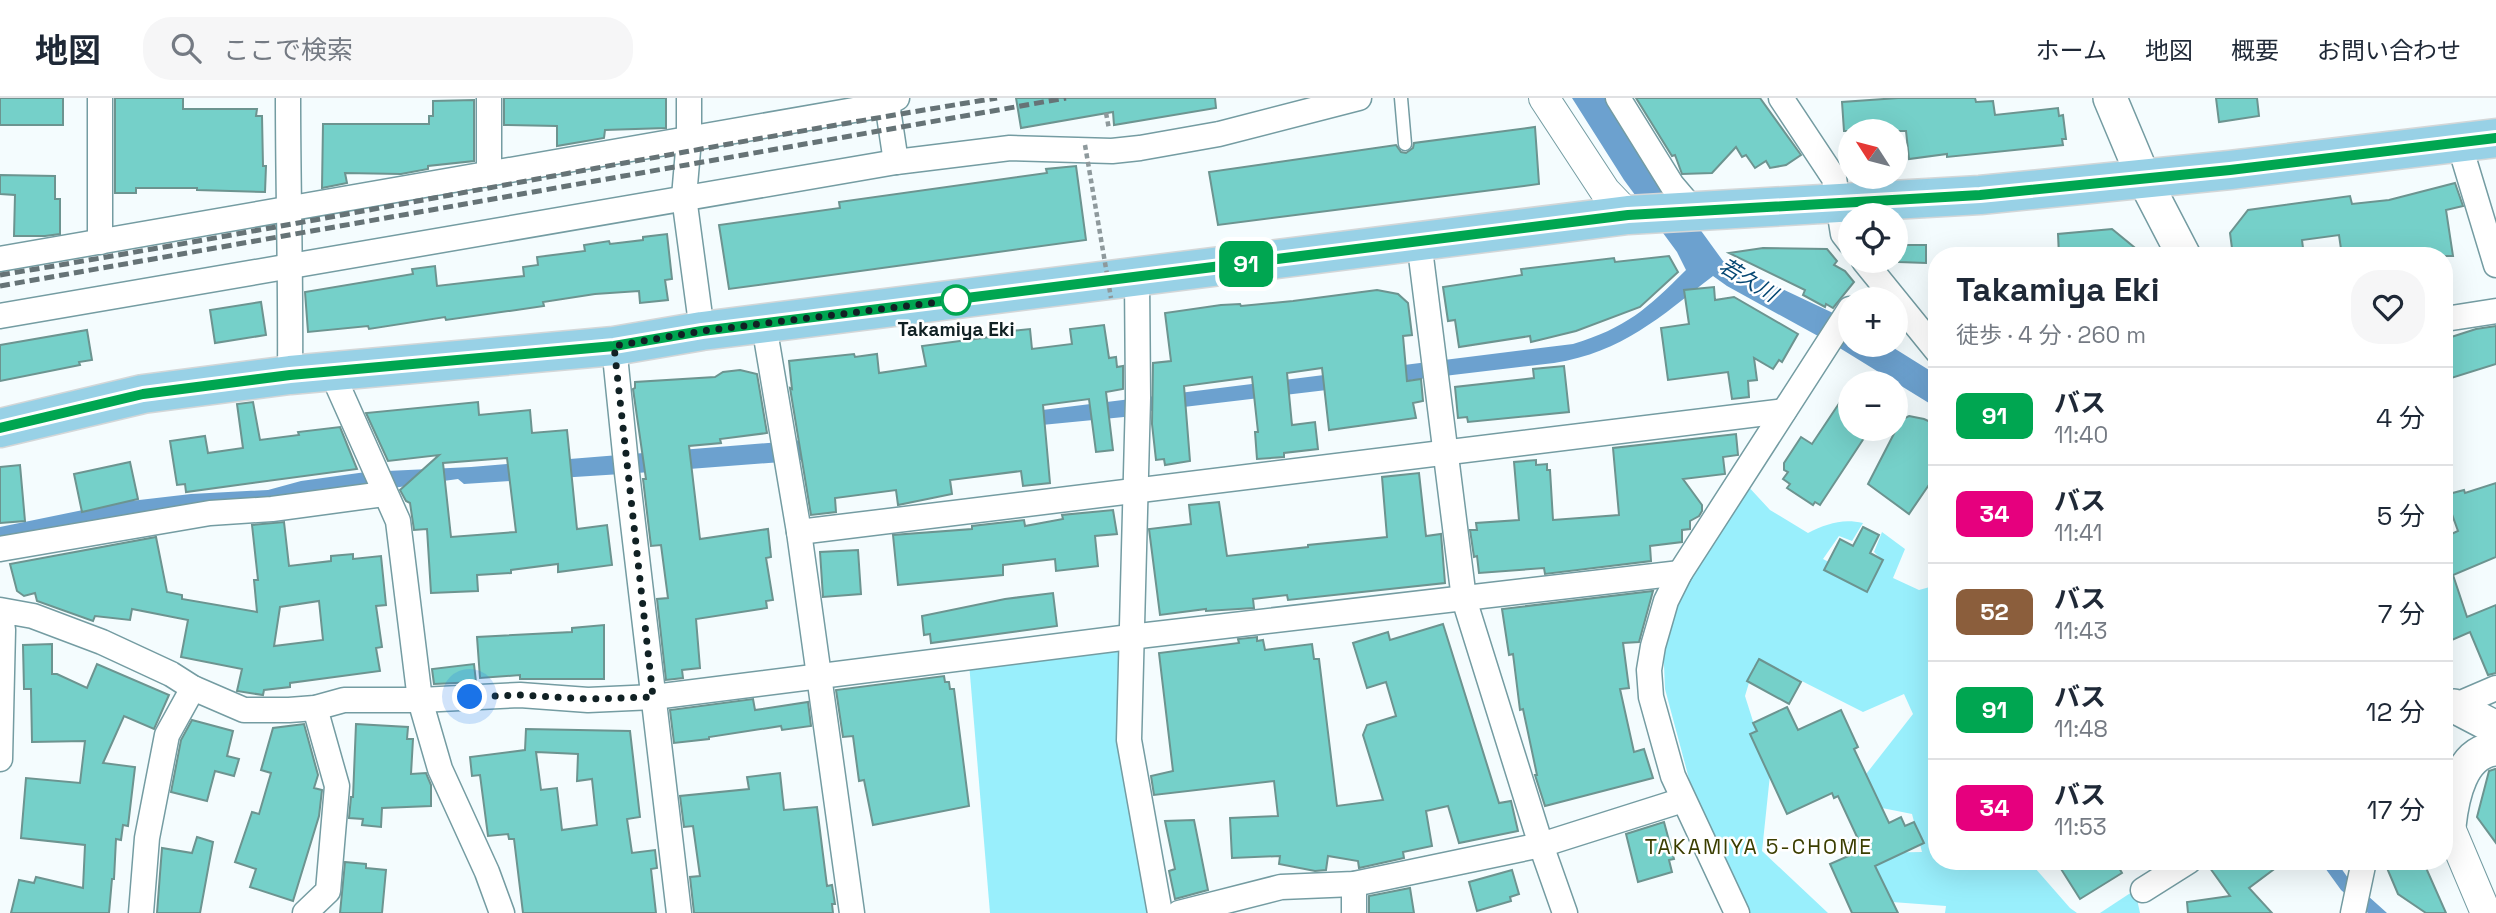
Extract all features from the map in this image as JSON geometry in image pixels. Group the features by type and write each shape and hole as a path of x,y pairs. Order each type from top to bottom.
{"main road":[{"path":"2109,98 2144,179 2179,247"},
{"path":"0,428 143,394 290,375 614,346 702,331 1124,288 1419,241 1668,214 1980,195 2478,141"},
{"path":"2453,709 2496,728"},
{"path":"2453,799 2465,770 2474,758 2496,748"}],"street":[{"path":"100,98 100,242"},
{"path":"288,98 290,375"},
{"path":"489,98 489,175"},
{"path":"689,98 684,197 702,331"},
{"path":"0,316 896,162 1010,148 1112,151 1140,148 1219,134 1359,98"},
{"path":"1544,98 1605,191 1668,214 1672,185 1618,98"},
{"path":"1781,98 1834,178 1838,210"},
{"path":"0,259 877,106 893,99"},
{"path":"893,99 888,108 896,162"},
{"path":"2478,141 2496,265"},
{"path":"1419,241 1464,599 1565,913"},
{"path":"1874,273 1928,340"},
{"path":"1124,288 1137,406 1129,740 1160,913"},
{"path":"2453,318 2496,311"},
{"path":"764,325 799,532 852,913"},
{"path":"1737,913 1673,776 1651,697 1649,670 1653,646 1667,601 1680,573 1838,327"},
{"path":"614,346 679,913"},
{"path":"332,373 398,521 420,700 440,769 487,872 502,913"},
{"path":"799,532 1784,411"},
{"path":"0,550 162,520 210,513 272,509 381,484"},
{"path":"0,759 3,630 0,610 33,616 102,642 171,674 193,688 244,710 289,710 315,708 344,700 420,700 520,695 589,699 653,697 1130,636 1680,573"},
{"path":"141,913 146,838 167,735 193,688"},
{"path":"2453,705 2496,688"},
{"path":"305,913 328,891 337,786 315,708"},
{"path":"1179,913 1281,887 1354,884 1541,845 1683,800"},
{"path":"2453,835 2486,913"},
{"path":"2143,890 2175,870"},
{"path":"2353,912 2363,870"},
{"path":"1354,884 1354,913"}],"lane":[{"path":"1401,98 1405,144"}],"path":[{"path":"1085,145 1124,288"}],"shaded area":[{"path":"1745,483 1770,510 1808,533 1834,523 1863,523 1852,541 1839,536 1823,559 1869,583 1881,559 1874,552 1882,532 1905,549 1893,578 1919,590 1928,588 1928,870 2037,870 2077,913 1945,913 1946,906 1892,902 1867,853 1922,852 1912,814 1882,808 1863,778 1913,714 1904,694 1863,712 1772,666 1754,666 1745,696 1770,775 1762,851 1828,913 1746,913 1692,790 1665,689 1663,641 1684,577"},
{"path":"1122,645 1156,913 990,913 969,663"},
{"path":"2135,890 2140,913 2100,913"}],"water":[{"name":"若久川","path":"1572,98 1609,98 1723,261 1838,315 1838,347 1713,276 1640,331 1600,351 1554,363 1150,411 1124,417 969,432 795,461 464,484 458,479 0,542 0,527 122,502 191,494 268,490 301,481 366,472 471,467 793,441 1573,344 1622,324 1659,296 1686,270 1677,252 1624,180"},
{"path":"1854,357 1908,357 1928,369 1928,402 1908,390 1908,371 1877,371"},
{"path":"2327,870 2342,870 2387,913 2368,913 2341,890"}],"building":[{"path":"0,98 63,98 63,125 0,125"},
{"path":"115,98 183,98 183,109 257,109 256,116 262,116 265,192 136,188 136,193 115,193"},
{"path":"504,98 666,98 666,128 605,130 604,138 557,146 557,126 504,125"},
{"path":"1016,98 1215,98 1216,108 1114,125 1113,112 1021,128"},
{"path":"1636,98 1760,98 1801,155 1786,165 1770,168 1766,161 1755,168 1746,155 1742,157 1736,147 1712,173 1682,174 1675,155 1672,156"},
{"path":"1898,98 1975,98 1976,102 1993,101 1995,115 2058,108 2059,116 2063,115 2066,139 2062,139 2063,145 1909,159 1908,119 1843,119 1842,102"},
{"path":"2216,98 2257,98 2259,116 2219,122"},
{"path":"474,100 474,161 428,166 428,169 401,174 345,173 347,183 322,188 323,124 429,124 429,116 433,116 433,101"},
{"path":"1535,127 1539,184 1218,225 1209,172 1396,145 1401,152 1406,153 1413,148 1414,143"},
{"path":"1076,166 1086,240 729,289 719,225 840,208 839,202 1047,173 1046,169"},
{"path":"0,175 55,176 55,199 60,199 60,234 14,236 15,195 0,194"},
{"path":"2455,183 2463,206 2446,210 2452,247 2341,247 2339,235 2302,240 2303,247 2232,247 2230,233 2248,210 2350,196 2352,204 2389,200"},
{"path":"2112,229 2134,247 2059,247 2058,234"},
{"path":"667,234 672,279 665,280 668,300 640,303 639,291 595,294 543,302 544,306 446,320 445,317 369,329 368,326 308,332 305,292 413,274 412,269 435,266 437,286 524,276 523,267 538,265 537,257 585,251 584,245 643,240 643,237"},
{"path":"1908,245 1926,245 1926,263 1908,262"},
{"path":"1763,248 1827,249 1837,261 1834,265 1838,267 1838,273 1847,273 1854,282 1850,287 1838,287 1838,302 1833,308 1826,304 1825,307 1803,295 1805,290 1729,253"},
{"path":"1669,256 1678,272 1640,307 1576,331 1531,342 1530,336 1459,347 1455,320 1448,321 1443,287 1522,275 1521,269 1614,258 1615,262"},
{"path":"1714,287 1715,300 1734,297 1798,334 1782,362 1779,360 1773,369 1754,358 1757,380 1748,381 1749,397 1732,399 1728,372 1668,380 1661,328 1689,324 1684,290"},
{"path":"1377,290 1398,294 1408,303 1412,335 1403,336 1407,381 1421,379 1423,401 1413,403 1416,418 1329,430 1322,368 1287,373 1292,425 1315,422 1318,449 1284,453 1284,457 1257,459 1255,432 1258,432 1252,377 1184,386 1190,461 1165,465 1164,459 1156,460 1152,424 1153,363 1171,361 1165,313"},
{"path":"261,302 266,335 215,343 210,310"},
{"path":"1104,325 1109,358 1116,357 1117,367 1123,366 1123,389 1106,392 1113,450 1096,452 1089,399 1043,405 1050,483 1023,486 1021,471 950,480 952,494 898,505 896,490 835,498 836,512 811,515 790,388 792,389 789,361 877,354 879,373 926,366 922,346 1012,334 1012,331 1030,329 1032,349 1072,344 1070,329"},
{"path":"2496,326 2496,364 2453,377 2453,336"},
{"path":"87,330 92,360 79,362 80,365 0,381 0,345"},
{"path":"1564,366 1569,412 1468,422 1467,417 1458,418 1455,387 1534,378 1533,369"},
{"path":"740,370 757,374 767,433 720,439 721,443 689,446 700,539 768,529 771,557 766,558 773,600 766,601 767,608 696,619 700,668 682,670 683,678 666,680 657,599 668,598 661,545 651,546 643,479 646,479 633,389 635,382 715,377 723,372"},
{"path":"253,402 260,440 340,427 357,469 186,492 185,484 177,485 170,441 205,436 208,453 243,448 237,404"},
{"path":"478,402 479,415 530,410 532,433 567,430 577,529 607,525 612,565 558,572 558,564 511,570 511,573 477,575 478,591 431,593 427,529 414,530 410,503 400,490 439,455 388,461 366,413","holes":["507,458 516,532 451,537 443,463"]},
{"path":"1838,405 1838,441 1862,441 1820,505 1815,502 1813,505 1787,488 1790,484 1783,479 1788,472 1784,470 1784,463 1801,437 1812,444"},
{"path":"1908,416 1928,421 1928,486 1909,514 1868,484 1890,441 1908,441"},
{"path":"1736,434 1738,455 1723,457 1725,474 1683,479 1702,505 1702,511 1690,521 1690,529 1682,530 1682,542 1650,546 1651,561 1545,574 1544,568 1479,573 1470,530 1477,530 1476,523 1519,520 1514,462 1536,460 1536,465 1547,464 1547,470 1550,470 1553,520 1619,515 1613,448"},
{"path":"130,462 138,499 82,512 74,474"},
{"path":"20,465 25,521 0,523 0,467"},
{"path":"1419,473 1426,536 1441,534 1445,583 1288,600 1287,595 1253,599 1254,608 1206,609 1160,615 1149,529 1191,524 1189,505 1219,502 1227,556 1387,537 1382,477"},
{"path":"2496,483 2496,557 2453,575 2453,533 2458,531 2453,517 2453,493 2464,490 2465,493"},
{"path":"1113,510 1117,534 1095,536 1098,566 1056,571 1055,559 1003,565 1003,575 898,585 893,535 972,529 972,526 1024,520 1025,526 1063,519 1062,515"},
{"path":"284,522 289,566 331,561 331,556 353,554 353,559 381,556 386,605 376,606 382,647 376,648 380,671 290,683 290,687 264,690 263,695 237,691 242,669 181,657 188,620 132,609 130,620 95,616 93,621 37,601 35,593 24,596 17,591 10,564 156,537 167,592 182,595 182,599 257,612 254,580 258,580 252,525","holes":["319,601 323,640 274,646 280,607"]},
{"path":"1863,527 1879,535 1870,553 1883,560 1867,592 1824,570 1840,539 1853,546"},
{"path":"858,550 861,594 823,597 820,552"},
{"path":"2453,575 2467,617 2496,605 2496,673 2488,675 2470,632 2453,639"},
{"path":"1653,591 1639,642 1623,643 1629,688 1620,689 1634,752 1644,749 1653,778 1545,806 1535,775 1523,709 1520,710 1513,654 1509,655 1502,609"},
{"path":"1053,593 1057,626 931,643 930,634 924,635 922,616 1005,599"},
{"path":"1443,624 1499,803 1511,801 1518,831 1459,843 1448,806 1426,811 1432,846 1403,852 1404,858 1359,868 1358,861 1328,856 1326,870 1315,871 1279,864 1280,856 1232,858 1230,818 1278,816 1274,781 1154,795 1151,776 1173,771 1159,653 1239,643 1238,639 1257,637 1257,641 1263,640 1265,650 1312,644 1314,659 1319,659 1337,806 1383,800 1363,735 1367,725 1396,716 1386,682 1367,688 1353,643 1388,632 1390,640"},
{"path":"604,625 604,679 520,679 520,675 480,678 477,637 572,632 572,628"},
{"path":"52,644 52,674 87,688 97,664 169,695 154,729 124,716 103,763 135,767 128,826 123,825 121,840 116,839 109,913 11,913 19,880 34,883 36,877 83,888 85,845 21,838 26,778 80,783 85,741 32,742 31,689 24,689 23,645"},
{"path":"1759,659 1801,682 1789,704 1747,681"},
{"path":"474,664 476,682 434,684 432,669"},
{"path":"944,676 950,689 954,689 969,806 873,825 864,780 859,781 853,736 843,737 836,690"},
{"path":"753,699 755,710 808,702 811,726 782,730 781,726 674,743 670,710"},
{"path":"1787,707 1798,730 1841,710 1858,747 1854,749 1889,823 1901,817 1905,826 1914,822 1924,843 1875,866 1898,913 1852,913 1830,864 1853,854 1848,843 1858,839 1838,796 1834,798 1832,793 1787,814 1750,734 1757,731 1753,723"},
{"path":"192,720 233,731 227,756 239,759 234,776 215,771 207,801 171,792 181,740"},
{"path":"304,724 318,775 314,788 322,790 319,816 293,901 250,887 256,869 235,862 252,812 259,814 271,773 261,770 273,728"},
{"path":"356,724 408,727 407,739 413,739 411,774 426,773 431,785 431,806 382,808 381,827 362,825 363,819 349,818 353,797"},
{"path":"526,729 630,731 640,817 627,819 632,853 655,850 657,868 651,869 656,913 523,913 514,839 509,839 508,834 488,836 480,775 472,776 470,757 525,750","holes":["536,752 578,754 577,781 592,779 597,825 562,830 557,788 541,790"]},
{"path":"2496,769 2496,843 2477,817 2489,771"},
{"path":"780,773 784,810 817,807 827,886 832,885 835,904 832,904 833,913 694,913 690,877 700,876 693,826 684,827 680,796 749,789 747,777"},
{"path":"1194,820 1208,890 1175,899 1169,871 1175,869 1165,821"},
{"path":"1664,822 1674,859 1669,860 1672,872 1638,882 1626,834"},
{"path":"197,837 213,842 200,913 157,913 162,848 192,853"},
{"path":"345,862 386,870 382,913 340,913"},
{"path":"1512,870 1519,894 1510,897 1511,901 1477,911 1469,882"},
{"path":"2062,870 2120,870 2122,873 2080,899"},
{"path":"2211,870 2273,870 2249,888 2272,913 2188,913 2187,902 2230,896"},
{"path":"2388,870 2427,870 2446,913 2426,913 2398,894"},
{"path":"1410,888 1414,913 1369,913 1369,896"}],"railway":[{"path":"0,275 997,98"},
{"path":"0,286 1066,98"}],"bus line":[{"name":"91","path":"0,428 143,394 290,375 614,346 702,331 1628,215 1980,195 2230,170 2496,138"}],"place":[{"name":"Takamiya Eki","path":"956,300"}],"district":[{"name":"TAKAMIYA 5-CHOME","path":"1759,847"}],"route":[{"path":"470,697 653,697 614,346 702,331 956,300"}]}
